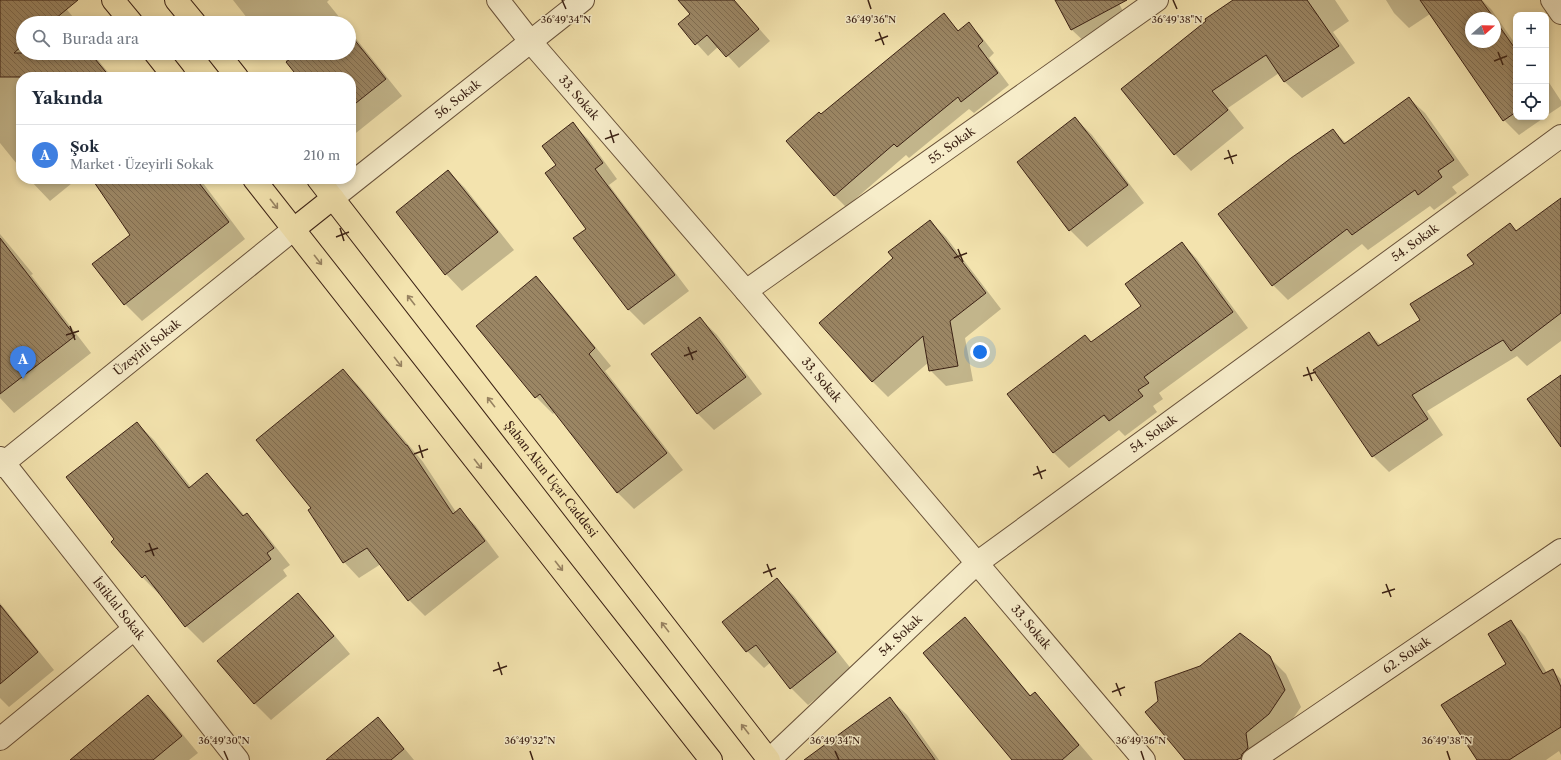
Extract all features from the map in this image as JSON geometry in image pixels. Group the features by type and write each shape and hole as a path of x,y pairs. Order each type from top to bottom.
{"main road":[{"path":"114,0 127,16"},
{"path":"176,0 189,16"},
{"path":"161,60 170,72"},
{"path":"224,60 233,72"},
{"path":"258,184 711,760"},
{"name":"Şaban Akın Uçar Caddesi","path":"322,184 769,760"},
{"path":"294,229 333,198"}],"street":[{"name":"33. Sokak","path":"498,0 530,41 746,291 1144,760"},
{"name":"56. Sokak","path":"356,180 583,0"},
{"name":"55. Sokak","path":"746,291 1157,0"},
{"path":"1552,0 1561,13"},
{"name":"54. Sokak","path":"769,760 977,563 1561,136"},
{"name":"56. Sokak","path":"333,198 351,184"},
{"name":"Üzeyirli Sokak","path":"1,462 294,229"},
{"name":"İstiklal Sokak","path":"1,462 238,760"},
{"name":"62. Sokak","path":"1253,760 1561,550"},
{"path":"0,739 134,628"}],"building":[{"path":"0,0 78,0 59,16 16,16 16,51 14,53 16,53 16,60 96,60 106,72 16,72 16,77 0,77"},
{"path":"678,0 734,0 759,29 726,57 707,35 695,45 678,24 690,14"},
{"path":"1055,0 1127,0 1071,30"},
{"path":"1233,0 1307,0 1339,46 1284,82 1266,55 1212,91 1228,110 1174,155 1121,89 1206,21 1205,19"},
{"path":"1420,0 1481,0 1490,12 1465,12 1465,48 1501,48 1501,29 1513,46 1513,114 1503,121"},
{"path":"944,13 958,31 969,22 983,41 978,46 998,73 961,102 958,97 897,147 894,144 834,196 786,141 819,112 821,114"},
{"path":"356,42 386,79 356,103 356,72 294,72 286,62 289,60 356,60"},
{"path":"1409,97 1454,160 1438,171 1442,177 1418,195 1415,190 1352,235 1347,229 1272,286 1218,214 1291,158 1333,129 1344,144"},
{"path":"1075,117 1128,185 1069,231 1017,162"},
{"path":"573,122 603,163 595,169 675,275 628,310 573,238 586,229 545,173 556,165 542,146"},
{"path":"448,170 498,232 445,275 396,212"},
{"path":"95,184 200,184 229,222 124,305 92,264 130,235"},
{"path":"1561,198 1561,313 1511,351 1503,340 1412,395 1428,419 1372,457 1313,370 1369,332 1378,346 1420,320 1410,304 1474,264 1467,255 1510,223 1516,231"},
{"path":"930,220 986,293 950,321 958,366 929,371 923,336 872,382 819,323 893,258 888,252"},
{"path":"0,238 75,336 0,394"},
{"path":"1182,242 1233,312 1144,377 1149,383 1138,390 1143,396 1109,421 1104,415 1053,453 1007,394 1085,335 1091,342 1141,306 1125,284"},
{"path":"536,276 595,348 589,354 667,453 617,493 540,394 535,398 476,326"},
{"path":"700,317 746,377 697,414 651,354"},
{"path":"343,369 407,445 453,514 460,508 485,541 408,601 367,548 343,563 308,510 311,508 256,440"},
{"path":"1561,375 1561,447 1527,399"},
{"path":"137,422 189,488 207,473 243,516 247,513 274,548 267,553 271,559 185,627 145,575 142,578 111,542 114,539 66,477"},
{"path":"777,578 836,652 790,689 756,645 746,652 722,622"},
{"path":"298,593 334,636 254,704 217,661"},
{"path":"0,605 38,652 0,684"},
{"path":"965,617 1030,696 1035,692 1079,745 1062,760 1012,760 923,653"},
{"path":"1511,620 1543,674 1553,669 1561,687 1561,727 1509,760 1477,760 1441,705 1506,664 1488,634"},
{"path":"1240,633 1270,656 1285,690 1269,714 1246,733 1248,748 1242,754 1241,758 1236,760 1185,760 1145,712 1158,701 1155,682 1200,666"},
{"path":"148,695 182,736 153,760 70,760"},
{"path":"890,697 935,760 804,760"},
{"path":"378,717 404,749 391,760 326,760"}],"place":[{"name":"Şok","path":"23,379"}]}
